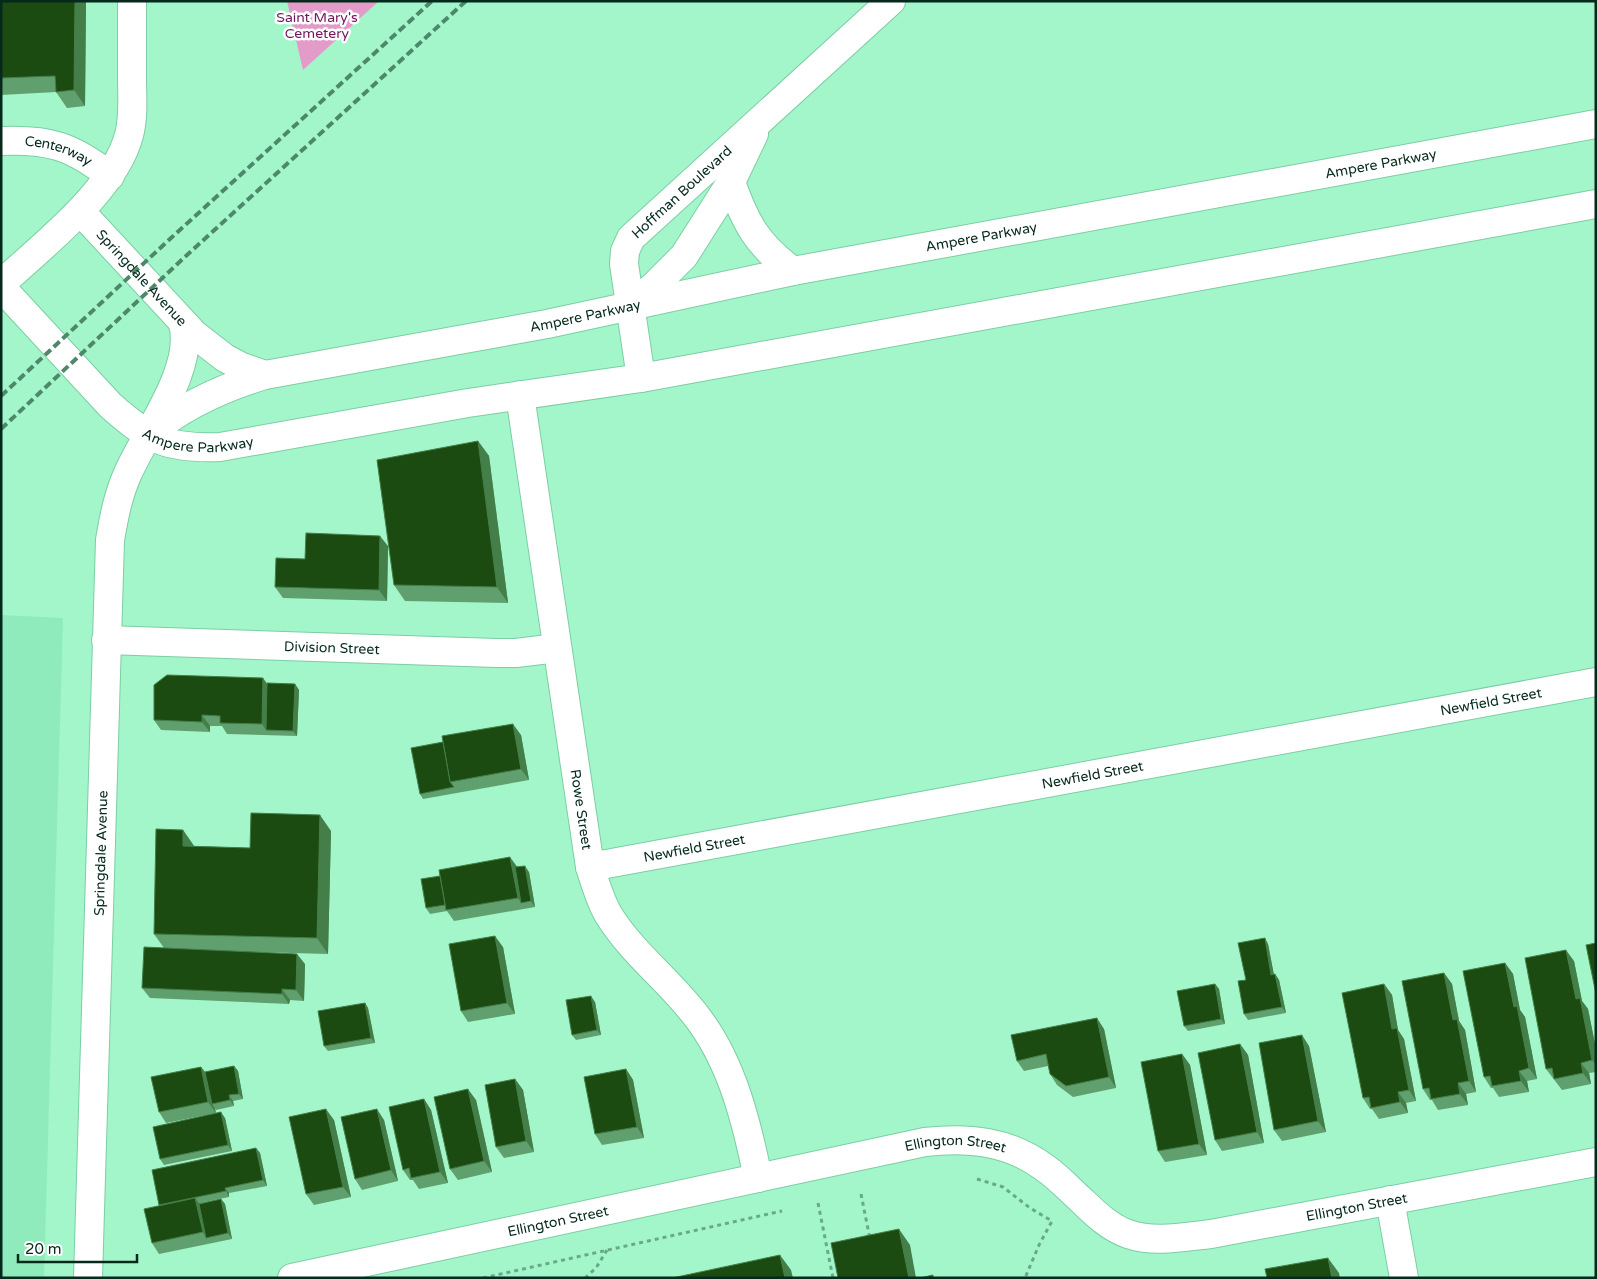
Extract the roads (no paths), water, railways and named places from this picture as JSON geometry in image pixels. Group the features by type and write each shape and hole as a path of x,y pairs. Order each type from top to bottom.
{"street":[{"path":"132,1 132,112 129,135 122,155 110,176 80,210 1,285 110,406 148,435"},
{"name":"Hoffman Boulevard","path":"641,378 624,264 625,251 631,238 892,1"},
{"name":"Hoffman Boulevard","path":"629,307 653,287 684,256 730,182 762,119"},
{"name":"Ampere Parkway","path":"1596,124 793,271 547,324 265,375 241,382 186,408 164,421 148,435 167,443 185,447 220,447 468,403 641,378 1596,204"},
{"name":"Centerway","path":"1,141 28,140 46,142 62,147 80,154 110,176"},
{"path":"730,182 753,233 778,260 793,271"},
{"name":"Springdale Avenue","path":"80,210 183,324 186,335 180,367 128,473 114,517 110,540 88,1278"},
{"path":"183,324 225,358 242,367 265,375"},
{"name":"Rowe Street","path":"520,395 590,868 597,890 608,913 624,937 685,1001 716,1047 740,1106 758,1178"},
{"name":"Division Street","path":"106,640 510,653 537,652 557,648"},
{"name":"Newfield Street","path":"590,868 1596,682"},
{"name":"Ellington Street","path":"292,1278 925,1142 950,1140 992,1144 1024,1154 1046,1168 1109,1225 1128,1234 1151,1239 1211,1234 1596,1162"},
{"path":"1390,1200 1404,1278"}],"railway":[{"path":"1,396 171,238 432,1"},
{"path":"1,429 187,255 466,1"}],"park label":[{"name":"Saint Mary's Cemetery","path":"317,25"}]}
